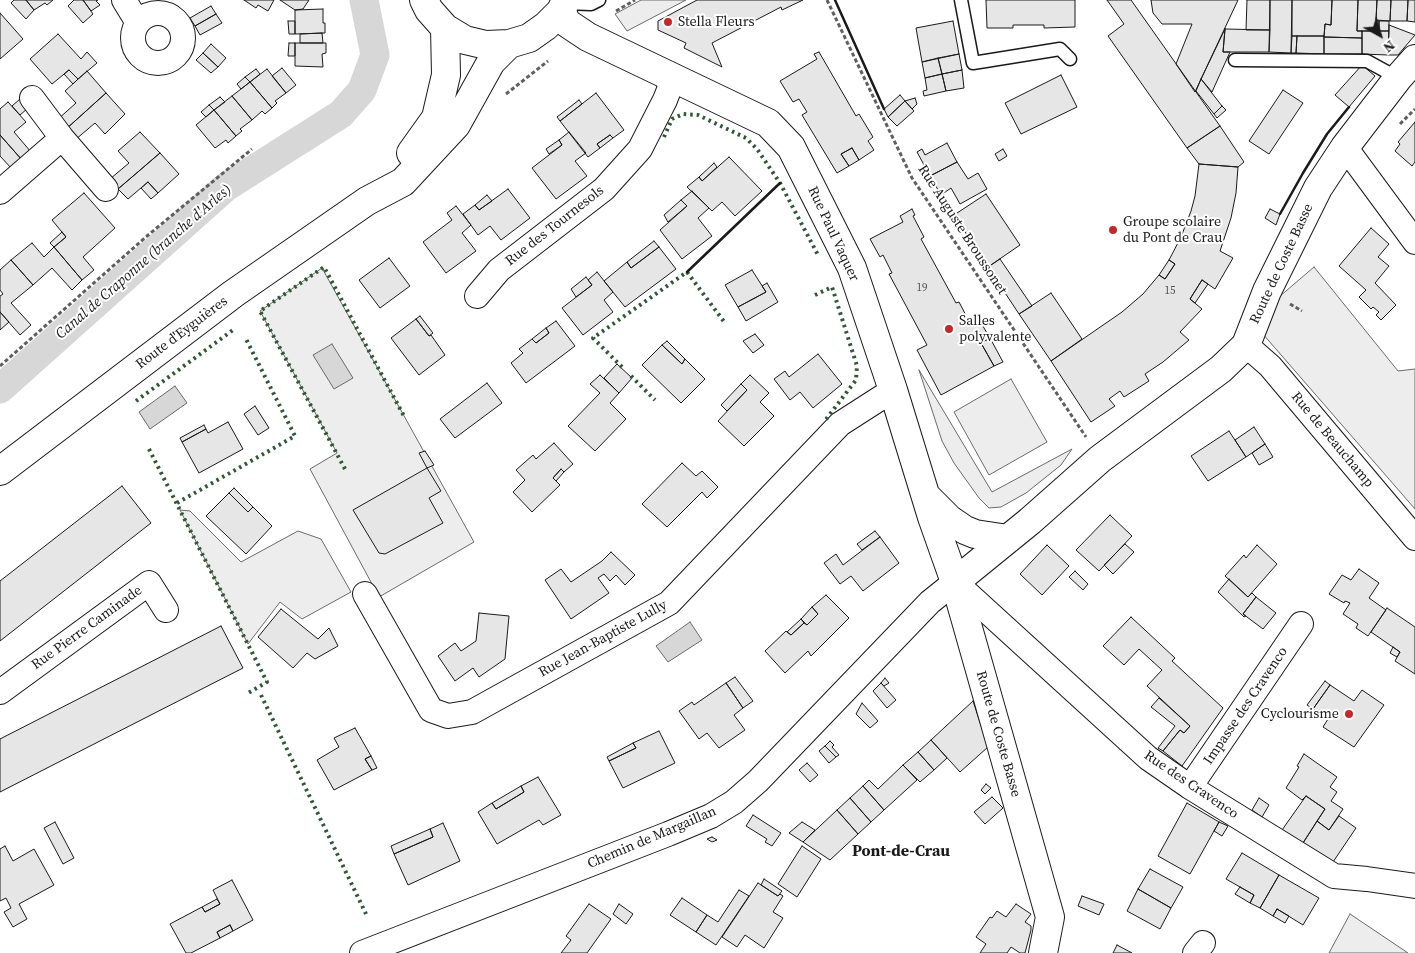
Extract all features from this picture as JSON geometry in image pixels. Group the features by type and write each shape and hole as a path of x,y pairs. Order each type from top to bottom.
{"street":[{"path":"124,0 138,23"},
{"path":"424,0 428,10 445,28 465,40 486,46 508,44 528,38 546,26 564,4"},
{"name":"Rue Paul Vaquer","path":"564,4 567,22 588,37 768,123 791,147 852,268 894,390 926,497 955,582"},
{"name":"Route d'Eyguières","path":"367,201 416,149 436,118 446,75 445,28"},
{"name":"Route d'Eyguières","path":"0,471 233,294 367,201 403,182 456,126 491,62 508,44"},
{"name":"Route de Coste Basse","path":"1043,953 1050,918 955,582 1100,460 1220,369 1246,345 1267,291 1318,188 1344,148 1406,69"},
{"name":"Rue des Tournesols","path":"477,296 498,270 604,189 640,149 665,100 674,77"},
{"path":"32,98 62,138 106,189"},
{"path":"0,192 62,138"},
{"path":"1344,148 1415,242"},
{"name":"Rue de Beauchamp","path":"1246,345 1270,366 1415,538"},
{"name":"Rue Jean-Baptiste Lully","path":"365,594 431,710 448,716 472,712 669,604 840,424 894,390"},
{"path":"926,497 949,519 964,530 975,534 1008,539"},
{"name":"Rue des Cravenco","path":"955,582 1148,758 1190,787 1334,876 1367,878 1415,886"},
{"name":"Chemin de Margaillan","path":"362,953 668,834 711,816 734,802 758,781 930,602 955,582"},
{"name":"Rue Pierre Caminade","path":"0,692 149,583 166,610"},
{"name":"Impasse des Cravenco","path":"1190,787 1301,624"}],"lane":[{"path":"564,4 591,4 599,0"},
{"path":"962,0 973,64 1060,49 1070,59"},
{"path":"1235,60 1367,61 1406,69"}],"path":[{"name":"Rue Auguste Broussonet","path":"827,0 912,178 1100,460"},
{"path":"504,96 549,60"},
{"path":"0,366 147,236 252,148"}],"shaded area":[{"path":"641,0 686,0 627,31 615,14"},
{"path":"1314,267 1398,371 1415,369 1415,509 1262,333 1279,297"},
{"path":"322,268 474,542 379,597 310,469 337,453 260,311"},
{"path":"332,344 353,378 334,389 313,355"},
{"path":"919,370 992,492 1072,449 1061,465 1026,493 1001,507 989,508 979,498 954,463 942,441"},
{"path":"1011,379 1047,442 989,475 954,412"},
{"path":"175,386 187,403 150,429 139,412"},
{"path":"180,510 190,511 241,562 298,531 321,539 351,592 302,619 280,602 248,644"},
{"path":"690,622 702,640 668,662 656,646"},
{"path":"1350,914 1408,953 1329,953"}],"building":[{"path":"14,0 26,0 34,10 26,19 11,3"},
{"path":"26,0 53,0 47,5 45,3 34,10"},
{"path":"74,0 83,0 93,14 83,23 68,6"},
{"path":"83,0 98,0 96,1 100,5 91,11"},
{"path":"244,0 274,0 268,11 258,5 256,8"},
{"path":"280,0 309,0 303,9 295,10"},
{"path":"697,0 803,0 782,10 781,7 712,43 722,67 684,48 686,43 658,30 658,21"},
{"path":"986,0 1075,0 1075,27 1044,28 1044,25 1013,25 1013,28 987,28"},
{"path":"1107,0 1131,0 1220,126 1187,148 1108,36 1124,24"},
{"path":"1151,0 1238,0 1195,92 1176,64 1192,24 1162,24 1153,13"},
{"path":"1247,0 1270,0 1270,30 1246,30"},
{"path":"1270,0 1292,0 1291,53 1269,52"},
{"path":"1292,0 1332,0 1331,25 1325,24 1324,36 1292,36"},
{"path":"1332,0 1358,0 1357,31 1362,31 1362,38 1324,37 1325,24 1331,25"},
{"path":"1358,0 1377,0 1376,20 1379,21 1379,31 1357,31"},
{"path":"1377,0 1391,0 1390,21 1376,20"},
{"path":"1391,0 1408,0 1407,21 1390,21"},
{"path":"1408,0 1415,0 1415,22 1407,21"},
{"path":"211,6 216,14 195,26 190,18"},
{"path":"323,9 325,33 295,34 295,10"},
{"path":"0,13 23,39 0,59"},
{"path":"216,14 222,23 200,35 195,26"},
{"path":"288,21 295,21 295,34 289,34"},
{"path":"953,21 959,54 922,62 916,28"},
{"path":"1379,21 1389,21 1389,31 1379,31"},
{"path":"1389,25 1415,35 1398,55 1388,55"},
{"path":"1225,29 1223,52 1230,52 1212,92 1201,79"},
{"path":"1225,29 1270,30 1269,52 1223,52"},
{"path":"1362,31 1389,31 1388,55 1362,54"},
{"path":"322,33 323,43 300,43 300,34"},
{"path":"58,34 81,59 87,52 97,63 78,79 69,70 52,84 30,59"},
{"path":"1292,36 1297,36 1296,53 1291,53"},
{"path":"1297,36 1324,36 1324,54 1296,53"},
{"path":"1324,37 1362,38 1362,54 1324,54"},
{"path":"289,43 295,43 295,56 288,56"},
{"path":"295,43 326,43 326,53 322,54 323,67 295,66"},
{"path":"211,44 226,58 218,67 203,53"},
{"path":"819,52 856,116 859,114 873,137 868,141 874,150 859,160 852,148 841,154 849,166 837,173 802,115 807,112 799,99 793,102 780,81 817,59 814,54"},
{"path":"203,53 218,67 211,73 196,60"},
{"path":"959,54 962,70 942,74 938,58"},
{"path":"938,58 942,74 925,78 922,62"},
{"path":"1362,65 1375,76 1349,107 1335,95"},
{"path":"282,68 296,85 286,93 272,76"},
{"path":"256,69 260,74 250,82 245,77"},
{"path":"267,69 286,93 275,101 277,103 272,108 250,82"},
{"path":"69,70 78,79 73,84 64,74"},
{"path":"962,70 964,88 946,91 942,74"},
{"path":"87,71 106,93 65,130 57,120 76,103 65,91"},
{"path":"942,74 946,91 924,96 923,91 927,90 925,78"},
{"path":"1061,75 1077,107 1021,134 1005,103"},
{"path":"245,77 250,82 241,89 237,84"},
{"path":"1201,79 1222,106 1214,114 1196,91"},
{"path":"250,82 272,108 265,114 262,111 252,120 232,96"},
{"path":"1283,90 1303,103 1269,154 1249,141"},
{"path":"106,93 125,114 105,134 95,123 75,140 65,130"},
{"path":"596,93 624,130 613,138 610,135 597,144 600,148 588,157 560,121"},
{"path":"900,95 905,101 888,117 884,109"},
{"path":"232,96 252,120 240,129 242,131 236,136 214,110"},
{"path":"220,97 225,102 214,110 209,105"},
{"path":"915,98 917,104 912,109 905,101"},
{"path":"20,99 28,108 20,115 12,106"},
{"path":"579,100 582,104 560,121 557,117"},
{"path":"905,101 914,111 897,126 888,117"},
{"path":"8,102 26,122 14,132 31,152 22,160 0,135 0,109"},
{"path":"209,105 214,110 206,117 201,112"},
{"path":"1222,106 1226,110 1217,118 1214,114"},
{"path":"214,110 236,136 228,143 226,140 215,148 196,125"},
{"path":"1415,122 1415,162 1412,166 1395,151 1400,144 1398,142"},
{"path":"1220,126 1244,162 1238,167 1199,164 1187,148"},
{"path":"140,132 160,153 118,189 110,179 129,163 118,151"},
{"path":"569,132 586,153 575,161 587,176 556,199 532,168 562,145 559,140"},
{"path":"0,135 22,160 12,169 0,156"},
{"path":"610,135 613,138 600,148 597,144"},
{"path":"559,140 562,145 549,154 546,149"},
{"path":"947,143 957,162 930,176 917,152 922,149 925,155"},
{"path":"852,148 859,160 849,166 841,154"},
{"path":"1003,149 1007,156 999,161 995,154"},
{"path":"160,153 179,174 158,193 148,182 128,199 118,189"},
{"path":"729,157 762,191 735,216 722,202 712,211 687,187 699,177 702,181"},
{"path":"957,162 968,179 978,173 987,189 960,204 951,188 941,195 930,176"},
{"path":"714,163 717,167 702,181 699,177"},
{"path":"1199,164 1238,167 1236,193 1231,218 1220,251 1233,258 1215,289 1202,280 1190,299 1202,309 1180,332 1189,340 1163,362 1145,374 1149,381 1124,397 1120,391 1109,399 1115,406 1091,422 1051,361 1122,312 1143,294 1159,275 1165,279 1175,264 1169,260 1181,237 1191,211"},
{"path":"148,182 158,193 151,199 141,188"},
{"path":"508,189 530,218 501,240 490,226 478,235 463,214 475,205 479,210"},
{"path":"692,191 709,208 698,218 712,236 682,259 660,230 687,206 681,200"},
{"path":"84,193 115,228 83,257 94,270 82,280 54,247 66,237 52,220"},
{"path":"986,194 1020,245 988,267 954,215"},
{"path":"487,195 492,201 479,210 475,205"},
{"path":"681,200 687,206 668,222 664,215"},
{"path":"456,206 471,225 462,233 476,251 446,273 423,242 452,220 447,213"},
{"path":"912,209 915,215 913,216 924,237 921,239 956,303 959,302 970,323 978,318 990,338 981,343 994,366 941,395 917,350 927,345 889,274 892,273 883,255 880,257 870,239 903,222 900,216"},
{"path":"1270,209 1280,214 1276,225 1265,218"},
{"path":"1371,228 1389,244 1378,257 1389,266 1375,283 1396,305 1381,320 1376,315 1379,312 1373,307 1371,309 1359,297 1366,290 1339,266"},
{"path":"62,232 66,237 54,247 50,243"},
{"path":"654,241 659,247 631,268 627,262"},
{"path":"32,243 44,257 54,247 82,280 72,290 52,268 33,285 11,260"},
{"path":"659,247 676,269 625,307 604,281 627,262 631,268"},
{"path":"389,258 410,286 380,308 359,280"},
{"path":"1000,259 1032,306 1019,314 988,267"},
{"path":"11,260 33,285 11,303 31,325 20,335 0,312 0,296 3,294 0,290 0,270"},
{"path":"1169,260 1175,264 1165,279 1159,275"},
{"path":"752,270 766,292 738,307 725,285"},
{"path":"597,272 613,292 604,300 613,312 583,335 562,308 592,285 588,280"},
{"path":"586,277 592,285 576,297 571,289"},
{"path":"1202,280 1208,284 1195,303 1190,299"},
{"path":"767,283 778,302 746,321 738,307 766,292 762,286"},
{"path":"1051,293 1082,339 1051,361 1019,314"},
{"path":"0,312 9,322 0,330"},
{"path":"420,316 433,333 429,336 416,319"},
{"path":"416,319 429,336 431,335 445,355 419,375 391,338"},
{"path":"556,321 575,346 526,383 511,363 523,353 519,349 532,339 536,343 549,333 546,328"},
{"path":"546,328 549,333 536,343 532,339"},
{"path":"755,334 764,345 753,353 743,341"},
{"path":"990,338 1003,362 994,366 981,343"},
{"path":"667,341 685,359 682,364 662,345"},
{"path":"662,345 682,364 685,359 705,379 681,403 642,365"},
{"path":"818,354 842,384 813,408 800,392 790,400 774,379 785,371 789,377"},
{"path":"617,364 632,378 619,393 604,378"},
{"path":"600,375 619,393 610,403 626,419 595,451 568,426 600,393 590,384"},
{"path":"750,375 769,393 760,402 774,416 744,446 718,421 747,390 741,384"},
{"path":"487,383 502,403 455,438 440,419"},
{"path":"741,384 747,390 727,411 721,405"},
{"path":"255,406 269,428 258,435 244,414"},
{"path":"228,422 243,449 199,473 182,442 206,429 208,433"},
{"path":"204,425 206,429 182,442 180,438"},
{"path":"1254,427 1265,444 1246,457 1235,440"},
{"path":"1229,431 1246,457 1208,481 1191,456"},
{"path":"554,443 573,464 564,472 561,469 553,478 560,485 532,512 513,492 525,480 516,470 533,455 536,459"},
{"path":"1265,444 1273,457 1259,465 1252,453"},
{"path":"425,451 434,465 427,468 419,453"},
{"path":"682,463 696,476 702,471 718,487 707,498 702,492 667,527 642,504"},
{"path":"427,468 441,491 429,498 443,523 385,554 379,553 353,510"},
{"path":"561,469 564,472 556,481 553,478"},
{"path":"122,486 151,523 0,641 0,581"},
{"path":"234,488 253,507 248,512 229,493"},
{"path":"229,493 248,512 253,507 272,526 246,554 206,516"},
{"path":"1110,515 1132,536 1099,571 1076,550"},
{"path":"875,531 880,537 862,550 857,544"},
{"path":"880,537 899,563 863,591 851,576 840,584 824,563 836,554 843,565"},
{"path":"1125,544 1134,552 1113,574 1104,565"},
{"path":"1047,545 1069,566 1042,595 1020,574"},
{"path":"1257,545 1277,564 1248,597 1225,576 1244,555 1246,558"},
{"path":"611,552 635,575 625,585 616,575 610,581 604,574 598,578 609,593 571,619 545,580 561,569 571,582 602,561"},
{"path":"1359,569 1379,583 1369,598 1386,610 1368,636 1356,628 1358,624 1343,614 1350,603 1345,601 1344,603 1329,594 1342,575 1351,580"},
{"path":"1075,571 1088,584 1083,590 1069,577"},
{"path":"1229,579 1248,597 1252,593 1256,597 1243,614 1246,616 1244,617 1218,592"},
{"path":"826,595 849,618 811,656 808,651 785,673 765,651 786,631 791,635 804,623 807,625 818,614 812,607"},
{"path":"1256,597 1276,613 1263,629 1243,614"},
{"path":"812,607 818,614 807,625 801,619"},
{"path":"1387,608 1415,627 1415,674 1395,661 1400,652 1371,632"},
{"path":"281,609 318,639 329,628 338,646 315,659 307,653 293,668 258,637"},
{"path":"479,613 509,616 505,659 479,677 473,668 455,681 438,656 455,643 461,651 476,641"},
{"path":"1131,617 1175,658 1172,661 1223,708 1182,766 1163,751 1180,730 1184,733 1190,726 1147,686 1162,670 1139,649 1124,665 1103,646"},
{"path":"801,619 804,623 791,635 787,632"},
{"path":"221,626 243,668 0,792 0,739"},
{"path":"1393,647 1400,652 1397,657 1390,653"},
{"path":"735,677 753,701 743,708 726,683"},
{"path":"885,678 889,683 884,686 881,683"},
{"path":"1325,681 1330,685 1313,709 1307,705"},
{"path":"726,683 743,708 734,715 745,730 719,748 707,733 699,739 679,711 692,702 694,705"},
{"path":"881,683 896,700 887,708 873,691"},
{"name":"Cyclourisme","path":"1330,685 1354,701 1362,690 1384,705 1354,747 1323,727 1328,719 1313,709"},
{"path":"1159,698 1190,726 1184,733 1180,730 1163,751 1158,748 1175,726 1151,707"},
{"path":"973,701 988,747 960,772 931,740"},
{"path":"862,703 878,721 870,728 856,714"},
{"path":"355,728 371,756 365,759 372,770 334,790 317,760 339,747 334,738"},
{"path":"659,731 675,763 623,788 609,761 636,748 633,743"},
{"path":"931,740 947,758 934,770 918,752"},
{"path":"830,741 834,745 832,747 839,755 836,757 825,746"},
{"path":"633,743 636,748 609,761 607,757"},
{"path":"825,746 836,757 829,763 819,751"},
{"path":"918,752 934,770 920,782 903,765"},
{"path":"1304,754 1337,777 1330,787 1337,792 1331,801 1343,809 1329,830 1317,821 1325,809 1306,796 1302,800 1286,788 1299,767 1297,766"},
{"path":"371,756 377,768 372,770 365,759"},
{"path":"807,763 818,775 810,782 799,770"},
{"path":"903,765 917,780 884,810 863,786 869,780 878,789"},
{"path":"538,777 561,815 543,825 539,820 497,844 478,812 492,803 496,809 524,792 521,786"},
{"path":"986,784 991,788 985,794 981,790"},
{"path":"521,786 524,792 496,809 492,803"},
{"path":"863,786 884,810 871,822 850,798"},
{"path":"1306,796 1325,809 1303,843 1282,830"},
{"path":"992,797 1003,808 985,824 974,812"},
{"path":"850,798 871,822 858,834 837,810"},
{"path":"1259,798 1269,805 1262,817 1252,810"},
{"path":"1187,803 1219,822 1190,874 1158,856"},
{"path":"837,810 858,834 830,860 803,842"},
{"path":"753,815 781,833 772,846 765,842 767,839 746,826"},
{"path":"1339,816 1356,828 1333,862 1303,843 1317,821 1329,830"},
{"path":"55,822 74,858 63,864 44,828"},
{"path":"802,822 815,830 803,842 789,833"},
{"path":"1219,822 1228,826 1222,836 1214,831"},
{"path":"443,823 460,861 408,885 394,854 433,837 430,829"},
{"path":"430,829 433,837 394,854 391,846"},
{"path":"712,837 717,840 712,842 707,839"},
{"path":"5,846 13,861 34,849 54,885 19,904 27,919 13,927 4,912 11,908 6,898 0,901 0,849"},
{"path":"802,846 821,859 797,897 778,884"},
{"path":"1242,853 1279,875 1260,908 1250,903 1254,895 1226,879"},
{"path":"1150,869 1183,887 1171,908 1138,889"},
{"path":"1279,875 1319,898 1303,925 1277,909 1273,916 1260,908"},
{"path":"764,879 782,891 778,896 761,885"},
{"path":"232,880 253,920 233,931 230,925 217,932 220,938 191,953 186,953 170,924 202,907 205,912 220,904 213,890"},
{"path":"758,883 778,896 780,894 783,896 773,912 783,918 764,948 745,935 737,947 722,937"},
{"path":"1240,887 1254,895 1250,903 1235,894"},
{"path":"1138,889 1171,908 1160,929 1127,911"},
{"path":"739,890 749,896 716,945 696,932 707,915 718,922"},
{"path":"1082,896 1104,904 1099,915 1078,906"},
{"path":"682,898 707,915 696,932 670,915"},
{"path":"217,899 220,904 205,912 202,907"},
{"path":"589,904 611,919 587,953 561,953 571,940 566,936"},
{"path":"619,904 633,914 626,924 613,914"},
{"path":"1016,904 1031,914 1025,922 1031,926 1031,930 1025,953 1020,953 1011,947 1007,953 980,953 986,944 976,937 990,917 992,918 997,911 1006,917"},
{"path":"1277,909 1289,916 1285,923 1273,916"},
{"path":"230,925 233,931 220,938 217,932"},
{"path":"1117,945 1132,953 1113,953"}],"waterway":[{"name":"Canal de Craponne (branche d'Arles)","path":"0,389 226,187 341,114 362,90 375,55 364,0"}],"hedge":[{"path":"664,137 672,119 683,114 698,115 746,138 757,149 780,183 818,255"},
{"path":"345,469 260,311 324,267 405,418"},
{"path":"622,367 593,338 687,272 725,323"},
{"path":"815,295 832,287 857,366 856,380 824,422"},
{"path":"136,401 233,330"},
{"path":"177,503 295,436 246,339"},
{"path":"631,376 655,400"},
{"path":"149,449 267,682 248,693"},
{"path":"261,695 366,914"}],"wall":[{"path":"835,0 884,109"},
{"path":"1280,214 1327,134 1349,107"},
{"path":"687,272 780,183"}],"place":[{"name":"Stella Fleurs","path":"668,22"},
{"name":"Groupe scolaire du Pont de Crau","path":"1113,230"},
{"name":"Salles polyvalente","path":"949,329"},
{"name":"Cyclourisme","path":"1349,714"}],"district":[{"name":"Pont-de-Crau","path":"901,852"}]}
